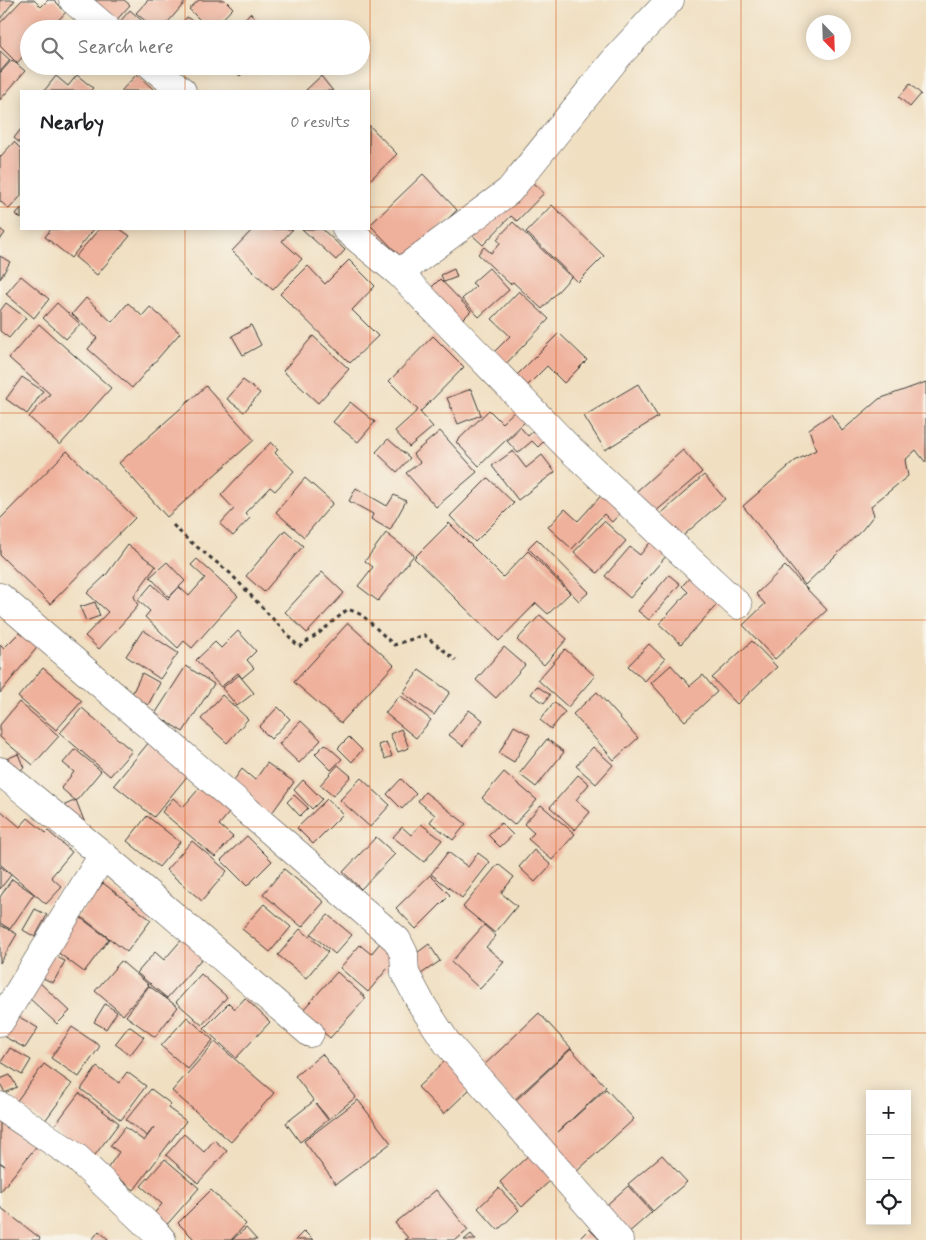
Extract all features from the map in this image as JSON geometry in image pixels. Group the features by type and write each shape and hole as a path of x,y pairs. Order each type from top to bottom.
{"street":[{"path":"73,0 96,20"},
{"path":"399,273 508,191 618,56 670,0"},
{"path":"163,75 181,90"},
{"path":"347,230 399,273 568,447 738,605"},
{"path":"0,597 397,940 404,954 405,973 422,1005 447,1043 619,1240"},
{"path":"0,771 103,855 310,1033"},
{"path":"0,1022 103,855"},
{"path":"0,1106 76,1157 162,1240"}],"path":[{"path":"173,525 187,539 230,573 299,647 348,609 362,615 394,645 424,635 456,660"}],"building":[{"path":"0,0 15,0 0,19"},
{"path":"22,0 34,0 41,7 48,0 54,0 66,12 58,20 20,20 20,60 17,63 0,46 0,23"},
{"path":"86,0 124,0 130,5 117,20 108,20"},
{"path":"148,0 187,0 170,20 144,20 136,13"},
{"path":"199,0 225,0 233,8 222,20 200,20 189,9"},
{"path":"130,10 141,20 121,20"},
{"path":"250,13 258,20 244,20"},
{"path":"0,51 10,60 0,72"},
{"path":"12,60 20,67 20,75 22,75 0,100 0,73"},
{"path":"77,75 93,88 91,90 45,90 56,76 68,86"},
{"path":"138,75 154,90 122,90"},
{"path":"321,76 332,90 306,90"},
{"path":"910,84 921,94 910,107 899,97"},
{"path":"370,126 397,154 370,180"},
{"path":"20,130 20,143 14,138"},
{"path":"14,142 20,148 20,197 9,209 0,201 0,157"},
{"path":"423,174 457,210 405,261 370,225"},
{"path":"525,176 544,193 517,221 511,216 483,245 470,233"},
{"path":"552,205 604,256 578,282 526,232"},
{"path":"20,209 20,218 16,214"},
{"path":"513,222 571,277 542,309 513,282 510,284 478,254 484,247 491,253 500,243 497,239"},
{"path":"0,229 5,233 0,240"},
{"path":"50,230 93,230 71,258 45,237"},
{"path":"98,230 121,230 130,236 97,275 75,257"},
{"path":"252,230 292,230 282,241 302,259 273,290 232,251"},
{"path":"303,230 323,230 345,250 336,260"},
{"path":"0,256 10,262 0,279"},
{"path":"349,260 375,286 352,310 378,336 350,363 280,294 308,266 325,284"},
{"path":"489,268 509,290 479,317 462,299 476,286 472,283"},
{"path":"454,269 457,277 444,282 441,275"},
{"path":"21,276 49,299 34,318 6,294"},
{"path":"440,279 471,311 455,327 424,295"},
{"path":"519,291 549,319 499,371 493,353 510,336 492,319"},
{"path":"86,298 112,322 128,303 142,316 150,307 180,333 132,388 88,349 97,338 72,314"},
{"path":"6,303 26,318 9,338 0,331 0,311"},
{"path":"57,303 80,324 66,339 43,318"},
{"path":"39,324 111,388 60,445 29,417 50,394 9,358"},
{"path":"251,325 261,345 243,355 232,336"},
{"path":"559,333 587,360 564,383 547,366 523,390 512,380"},
{"path":"313,336 349,369 318,403 283,371"},
{"path":"433,336 464,367 420,412 433,427 409,447 395,431 418,410 389,381"},
{"path":"22,377 43,391 27,414 6,399"},
{"path":"243,380 260,393 244,412 227,399"},
{"path":"926,382 926,463 916,450 905,460 908,476 871,506 874,515 862,530 805,585 743,506 795,461 816,450 809,429 831,414 842,431 879,399"},
{"path":"638,384 658,417 605,450 584,416"},
{"path":"206,386 254,440 167,517 119,463"},
{"path":"471,389 481,415 458,424 447,398"},
{"path":"350,402 375,422 358,442 333,422"},
{"path":"519,407 530,417 479,466 456,442 489,410 502,423"},
{"path":"541,424 550,435 538,447 532,441 518,453 507,441 521,428 528,436"},
{"path":"440,431 477,472 436,507 406,473 420,462 413,454"},
{"path":"388,439 410,458 397,472 376,452"},
{"path":"271,442 278,449 275,453 294,471 275,491 270,487 245,513 250,518 233,536 220,524 234,509 221,495"},
{"path":"683,450 702,472 648,518 630,497"},
{"path":"67,451 135,518 50,604 0,555 0,519"},
{"path":"513,451 526,468 542,455 555,472 518,500 492,466"},
{"path":"704,475 725,499 676,542 655,519"},
{"path":"305,478 333,503 304,537 276,512"},
{"path":"488,478 514,503 475,542 450,516"},
{"path":"609,487 629,504 612,522 604,514 572,549 548,527 565,509 578,521"},
{"path":"356,488 387,506 394,495 406,501 390,530 371,519 373,514 349,501"},
{"path":"604,521 626,541 597,573 574,552"},
{"path":"449,523 503,577 528,551 570,593 548,614 536,603 499,641 414,558"},
{"path":"285,530 303,546 264,592 246,576"},
{"path":"386,533 414,555 378,601 358,586 373,567 365,561"},
{"path":"657,534 673,548 630,598 605,576 630,547 640,555"},
{"path":"537,539 589,592 579,601 528,548"},
{"path":"128,545 156,566 134,596 138,606 99,649 85,636 108,612 87,593 106,575"},
{"path":"197,559 238,596 192,648 184,641 178,648 145,617 150,611 138,600 152,584 168,599 179,587 189,596 205,578 191,565"},
{"path":"167,562 185,581 169,597 150,577"},
{"path":"785,566 827,610 775,659 743,625 765,604 756,594"},
{"path":"322,572 344,593 307,633 285,612"},
{"path":"695,572 723,598 681,644 659,624 688,592 682,586"},
{"path":"669,575 680,584 649,620 638,611"},
{"path":"95,602 100,616 86,621 80,607"},
{"path":"540,615 567,639 544,665 517,640"},
{"path":"348,623 394,665 341,723 294,682"},
{"path":"23,629 40,644 0,693 0,644 4,648"},
{"path":"143,630 178,653 160,679 126,656"},
{"path":"238,631 256,651 247,660 254,668 242,678 238,673 221,687 196,660 215,642 221,648"},
{"path":"752,641 777,667 737,704 712,678"},
{"path":"649,644 665,659 645,681 628,666"},
{"path":"504,647 525,665 496,698 476,680"},
{"path":"565,649 595,676 568,707 538,680"},
{"path":"671,665 690,686 703,675 717,692 685,721 651,683"},
{"path":"186,666 214,684 183,732 155,714"},
{"path":"43,668 82,701 56,730 18,697"},
{"path":"419,670 450,692 434,715 403,693"},
{"path":"142,673 160,683 148,705 131,696"},
{"path":"239,675 254,693 237,706 222,688"},
{"path":"537,686 550,695 544,703 531,694"},
{"path":"597,692 638,738 614,760 573,714"},
{"path":"222,695 248,719 227,743 201,719"},
{"path":"400,695 431,720 416,738 385,713"},
{"path":"19,702 59,736 33,765 0,737 0,725"},
{"path":"554,702 565,712 551,729 540,720"},
{"path":"278,707 290,719 271,739 259,727"},
{"path":"82,708 132,751 110,776 60,733"},
{"path":"469,710 483,720 463,746 449,735"},
{"path":"301,721 321,740 299,763 279,744"},
{"path":"514,726 530,735 514,762 499,753"},
{"path":"401,729 409,748 398,752 390,734"},
{"path":"154,736 193,769 154,817 114,785"},
{"path":"349,737 362,750 352,762 338,748"},
{"path":"547,739 564,752 536,787 519,774"},
{"path":"386,742 392,756 385,759 378,745"},
{"path":"325,744 342,759 331,770 315,754"},
{"path":"593,747 613,765 596,784 576,766"},
{"path":"75,749 101,771 76,801 61,788 74,772 63,763"},
{"path":"18,754 24,768 10,774 4,760"},
{"path":"267,763 294,782 267,820 231,784 242,769 255,780"},
{"path":"338,765 351,776 333,796 320,785"},
{"path":"504,772 537,800 514,825 482,798"},
{"path":"578,775 589,784 576,800 590,812 575,830 550,807"},
{"path":"361,778 390,805 370,827 340,800"},
{"path":"401,779 416,794 402,809 387,794"},
{"path":"303,780 322,799 312,809 294,790"},
{"path":"204,783 233,808 219,825 233,837 215,857 162,812 173,798 183,807"},
{"path":"425,792 466,824 453,840 430,822 435,815 418,801"},
{"path":"294,795 308,808 300,816 287,802"},
{"path":"327,799 343,814 313,844 297,828"},
{"path":"76,800 84,821 71,826 63,806"},
{"path":"541,805 575,834 552,860 528,839 534,833 524,824"},
{"path":"0,810 20,827 28,818 46,833 48,831 72,852 51,877 62,887 46,904 0,864"},
{"path":"147,816 180,842 159,867 127,841"},
{"path":"501,823 513,835 500,847 488,835"},
{"path":"421,824 442,840 424,862 393,837 402,827 411,835"},
{"path":"247,836 272,861 247,886 221,860"},
{"path":"376,837 395,854 361,889 343,872"},
{"path":"192,841 227,871 202,901 166,870"},
{"path":"534,850 551,865 535,882 519,867"},
{"path":"448,852 468,867 478,853 490,862 462,898 431,874"},
{"path":"498,864 514,877 501,893 517,906 495,933 463,907"},
{"path":"0,866 11,875 0,889"},
{"path":"284,869 324,902 302,927 263,894"},
{"path":"430,875 450,895 416,929 396,908"},
{"path":"12,879 34,894 10,929 0,923 0,897"},
{"path":"103,883 151,920 127,952 79,915"},
{"path":"264,904 291,927 270,952 242,929"},
{"path":"35,909 47,915 35,937 23,930"},
{"path":"77,915 109,939 84,972 52,948"},
{"path":"328,915 352,935 335,954 311,934"},
{"path":"0,925 17,934 0,963"},
{"path":"484,925 496,936 486,947 504,962 480,989 451,962"},
{"path":"300,929 328,952 306,978 278,955"},
{"path":"184,937 205,955 167,998 137,973 155,952 164,960"},
{"path":"380,943 397,957 368,992 340,968 360,945 371,954"},
{"path":"429,944 440,961 421,974 410,958"},
{"path":"50,954 65,961 53,983 39,976"},
{"path":"121,961 149,985 123,1015 95,991"},
{"path":"337,972 366,998 330,1038 301,1012"},
{"path":"201,974 227,997 202,1025 176,1002"},
{"path":"40,983 70,1011 57,1024 27,996"},
{"path":"149,986 178,1007 155,1037 126,1016"},
{"path":"245,998 270,1022 236,1058 204,1028 229,1003 235,1009"},
{"path":"105,1004 117,1012 106,1029 94,1022"},
{"path":"539,1013 571,1048 513,1101 481,1068"},
{"path":"16,1015 38,1028 25,1048 3,1036"},
{"path":"187,1017 213,1040 188,1069 161,1046"},
{"path":"129,1026 144,1037 130,1055 115,1044"},
{"path":"72,1027 100,1046 79,1077 51,1058"},
{"path":"215,1042 274,1093 231,1142 172,1091"},
{"path":"10,1048 31,1060 22,1075 1,1062"},
{"path":"571,1049 606,1087 558,1132 606,1089 634,1119 576,1172 513,1103"},
{"path":"322,1054 356,1097 329,1119 316,1104 328,1120 300,1142 286,1123 314,1101 295,1076"},
{"path":"447,1059 473,1086 444,1114 418,1087"},
{"path":"44,1064 72,1084 44,1122 16,1102"},
{"path":"97,1067 119,1083 127,1072 146,1086 121,1120 81,1089"},
{"path":"10,1075 17,1087 5,1093 0,1079"},
{"path":"151,1089 171,1104 168,1108 186,1121 134,1190 107,1169 119,1152 110,1146 125,1127 144,1141 154,1127 147,1136 126,1120"},
{"path":"79,1093 119,1123 92,1159 52,1129"},
{"path":"358,1100 391,1143 336,1184 304,1141"},
{"path":"0,1113 39,1143 0,1192 0,1163 5,1166 0,1162"},
{"path":"184,1134 204,1152 214,1140 227,1151 198,1183 166,1155"},
{"path":"531,1153 553,1178 522,1207 500,1182"},
{"path":"662,1155 687,1182 653,1211 628,1184"},
{"path":"165,1159 199,1188 163,1229 151,1217 162,1204 141,1186"},
{"path":"628,1186 652,1212 626,1235 602,1209"},
{"path":"499,1188 519,1210 498,1230 478,1208"},
{"path":"211,1190 246,1224 231,1240 195,1240 178,1223"},
{"path":"436,1190 468,1230 456,1240 405,1240 408,1238 395,1223"},
{"path":"0,1207 40,1238 39,1240 0,1240"},
{"path":"246,1228 257,1240 232,1240"},
{"path":"589,1229 600,1240 578,1240"},
{"path":"99,1231 109,1240 92,1240"},
{"path":"304,1231 313,1240 295,1240"},
{"path":"471,1234 476,1240 464,1240"}]}
